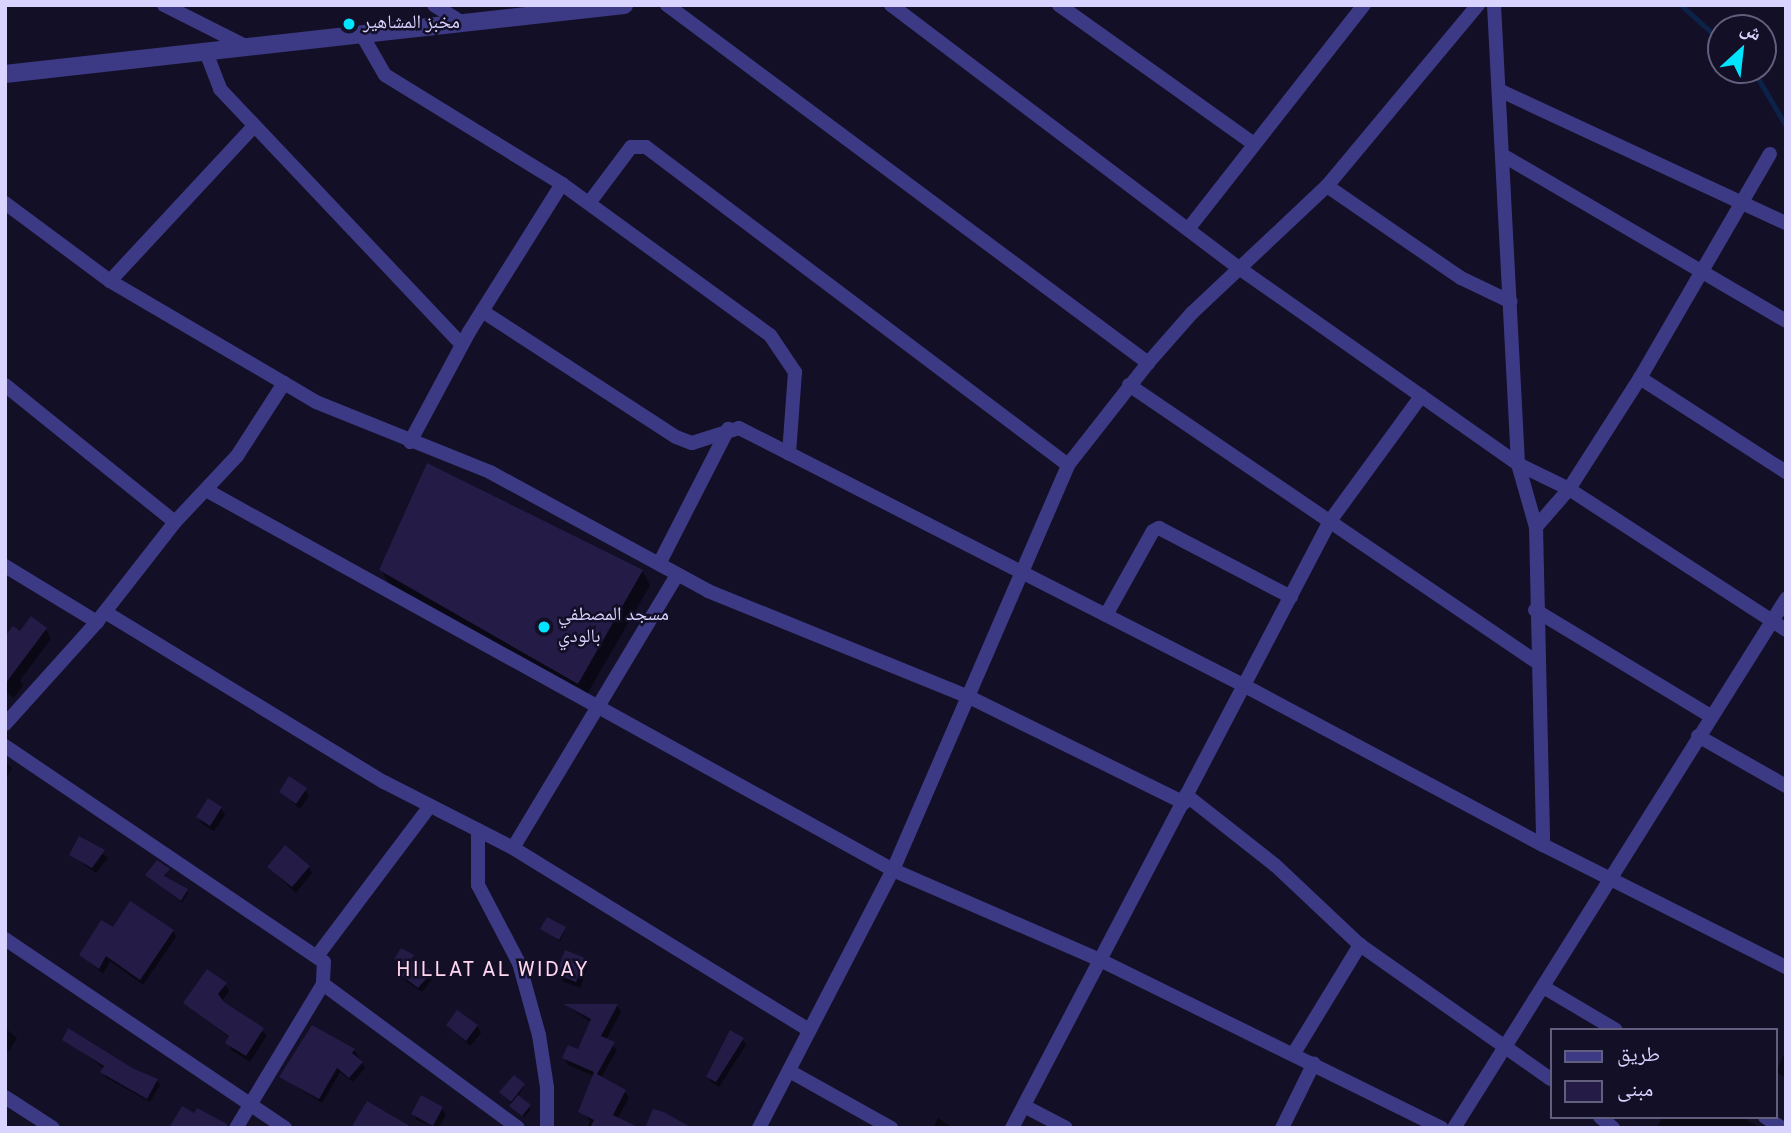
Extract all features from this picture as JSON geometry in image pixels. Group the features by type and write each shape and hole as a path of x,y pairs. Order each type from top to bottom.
{"street":[{"path":"164,5 250,48"},
{"path":"434,5 465,24"},
{"path":"5,74 624,5"},
{"path":"667,5 1148,363"},
{"path":"891,5 1239,268 1518,464 1569,489 1786,630"},
{"path":"1059,5 1254,144"},
{"path":"1189,228 1364,5"},
{"path":"760,1128 893,870 1020,571 1068,466 1148,363 1239,268 1327,186 1478,5"},
{"path":"1494,5 1501,91 1518,464 1536,527 1536,662 1543,845"},
{"path":"362,35 385,75 562,184 770,335 792,362 796,387 789,454"},
{"path":"206,52 220,89 462,345"},
{"path":"1501,91 1738,204 1786,223"},
{"path":"110,281 254,126"},
{"path":"589,203 631,147 646,147 1068,466"},
{"path":"1536,527 1569,489 1640,378 1738,204 1770,153"},
{"path":"1504,156 1786,321"},
{"path":"410,442 482,311 562,184"},
{"path":"1327,186 1461,278 1511,302"},
{"path":"5,203 110,281 316,402 490,472 677,575 967,696 1185,799 1275,865 1360,944 1510,1046 1550,1078"},
{"path":"482,311 676,437 692,443 728,429 739,428 1245,686 1543,845 1786,967"},
{"path":"1640,378 1786,472"},
{"path":"5,724 101,617 175,522 237,456 284,383"},
{"path":"5,385 175,522"},
{"path":"1129,385 1536,662"},
{"path":"1012,1128 1098,959 1245,686 1330,521 1421,396"},
{"path":"659,564 728,429"},
{"path":"206,490 893,870 1098,959 1442,1128"},
{"path":"1106,615 1159,528 1291,597"},
{"path":"5,566 101,617 430,806 513,848 809,1030"},
{"path":"513,848 677,575"},
{"path":"1454,1128 1510,1046 1698,736 1786,598"},
{"path":"1535,610 1711,716"},
{"path":"1698,736 1786,786"},
{"path":"5,746 324,962 323,984 236,1128"},
{"path":"317,956 430,806"},
{"path":"478,830 478,885 519,963 539,1035 547,1128"},
{"path":"5,939 285,1128"},
{"path":"1294,1053 1360,944"},
{"path":"323,984 518,1128"},
{"path":"1545,988 1613,1028"},
{"path":"1282,1128 1314,1063"},
{"path":"791,1072 890,1127"},
{"path":"5,1097 52,1128"},
{"path":"1024,1106 1066,1128"}],"building":[{"name":"مسجد المصطفي بالودي","path":"427,463 643,570 578,684 379,570"},
{"path":"31,616 47,628 5,684 5,636 13,626 20,631"},
{"path":"289,776 307,788 296,804 279,792"},
{"path":"208,798 222,807 210,826 196,817"},
{"path":"79,836 105,850 92,868 69,855"},
{"path":"285,845 310,866 292,887 267,867"},
{"path":"157,860 170,869 164,876 188,889 181,901 145,875"},
{"path":"130,901 174,930 140,980 106,956 99,969 79,955 101,920 113,927"},
{"path":"547,917 566,927 559,940 540,929"},
{"path":"401,948 414,955 407,967 394,959"},
{"path":"565,950 585,958 576,982 556,974"},
{"path":"414,958 432,972 418,988 401,975"},
{"path":"207,969 227,983 218,994 224,1002 264,1028 246,1056 225,1043 229,1036 183,1003"},
{"path":"563,1004 618,1004 601,1036 615,1042 597,1074 626,1090 613,1115 640,1128 590,1128 594,1120 578,1112 594,1072 562,1058 568,1045 578,1049 591,1019"},
{"path":"457,1010 478,1025 466,1041 446,1025"},
{"path":"312,1025 355,1049 352,1053 363,1062 349,1078 337,1068 319,1099 279,1077"},
{"path":"68,1028 134,1069 158,1079 147,1099 100,1072 104,1066 62,1040"},
{"path":"730,1030 744,1038 716,1082 706,1077"},
{"path":"514,1075 525,1084 511,1102 499,1092"},
{"path":"421,1095 443,1107 433,1126 411,1114"},
{"path":"518,1095 531,1105 522,1116 509,1106"},
{"path":"367,1101 413,1128 351,1128"},
{"path":"182,1106 194,1113 197,1108 227,1124 226,1128 169,1128"},
{"path":"653,1109 664,1112 692,1128 645,1128"}],"waterway":[{"path":"1681,5 1707,28"},
{"path":"1761,84 1786,126"}],"place":[{"name":"مخبز المشاهير","path":"349,24"},
{"name":"مسجد المصطفي بالودي","path":"544,627"}],"district":[{"name":"HILLAT AL WIDAY","path":"493,971"}]}
